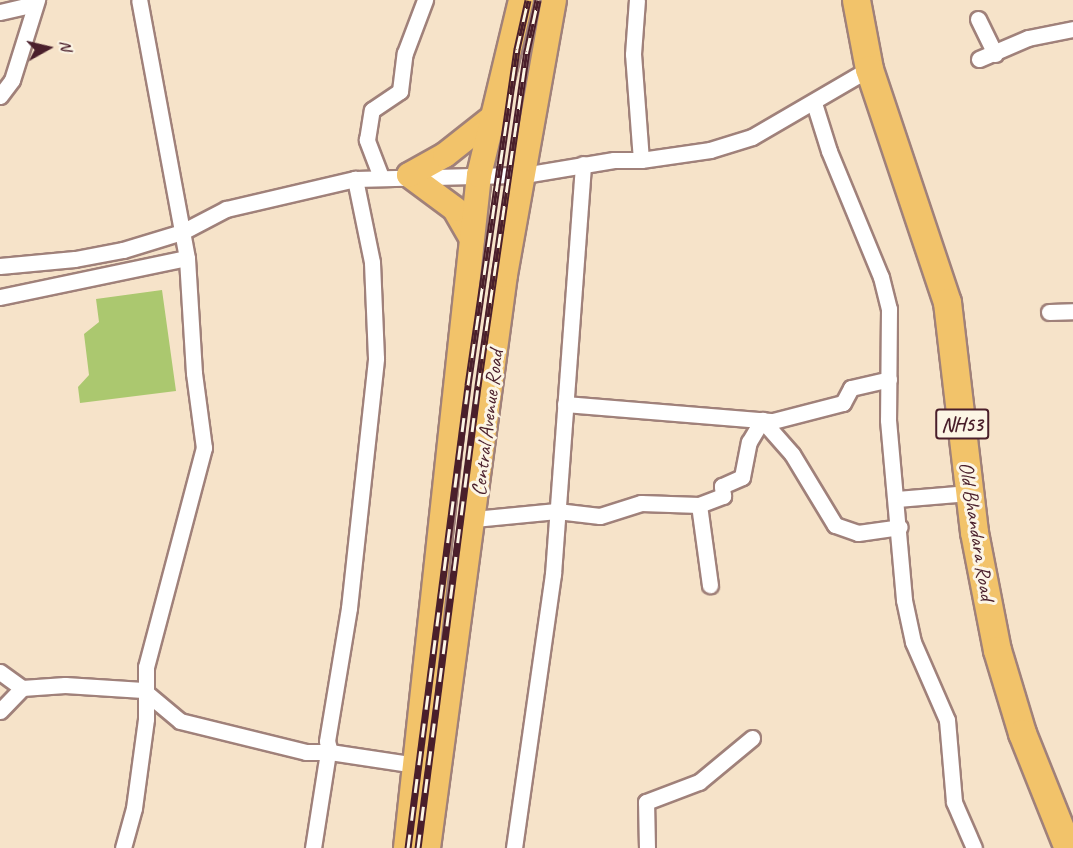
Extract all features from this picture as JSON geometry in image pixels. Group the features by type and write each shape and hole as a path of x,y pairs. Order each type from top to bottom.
{"highway":[{"name":"Old Bhandara Road","path":"856,0 869,69 947,302 969,493 997,650 1022,733 1068,848"}],"main road":[{"name":"Central Avenue Road","path":"406,848 479,175 520,0"},
{"name":"Central Avenue Road","path":"428,848 505,275 554,0"},
{"path":"472,239 455,209 409,175 445,155 493,117"}],"street":[{"path":"123,848 134,808 146,719 144,690 155,622 204,448 194,373 187,258 139,0"},
{"path":"381,177 367,140 372,110 400,91 405,53 425,0"},
{"path":"637,0 633,54 641,160"},
{"path":"0,12 36,2"},
{"path":"0,96 12,80 36,2"},
{"path":"978,19 995,54"},
{"path":"979,59 1028,38 1073,29"},
{"path":"0,266 75,259 182,232 226,209 356,179 409,175 524,175 584,164 641,160 710,150 752,137 869,69"},
{"path":"814,103 881,277 889,309 888,420 900,527 904,600 913,642 947,720 954,802 974,848"},
{"path":"514,848 553,574 584,164"},
{"path":"313,848 329,752 327,741 349,608 376,358 372,262 356,179"},
{"path":"0,297 187,258"},
{"path":"1049,312 1073,311"},
{"path":"565,404 762,420 843,403 851,388 889,379"},
{"path":"474,519 557,511 600,516 640,503 699,505 723,496 722,486 742,477 749,442 762,420"},
{"path":"762,420 792,454 835,525 858,533 900,527"},
{"path":"897,499 969,493"},
{"path":"699,505 710,585"},
{"path":"0,672 22,688 65,686 144,690 180,721 306,752 329,752 416,765"},
{"path":"0,711 22,688"},
{"path":"647,848 646,802 699,782 752,738"}],"green space":[{"path":"162,290 176,391 80,403 78,387 89,375 84,334 99,322 96,299"}],"railway":[{"path":"408,848 468,385 517,49 528,0"},
{"path":"418,848 478,386 527,51 538,0"}]}
